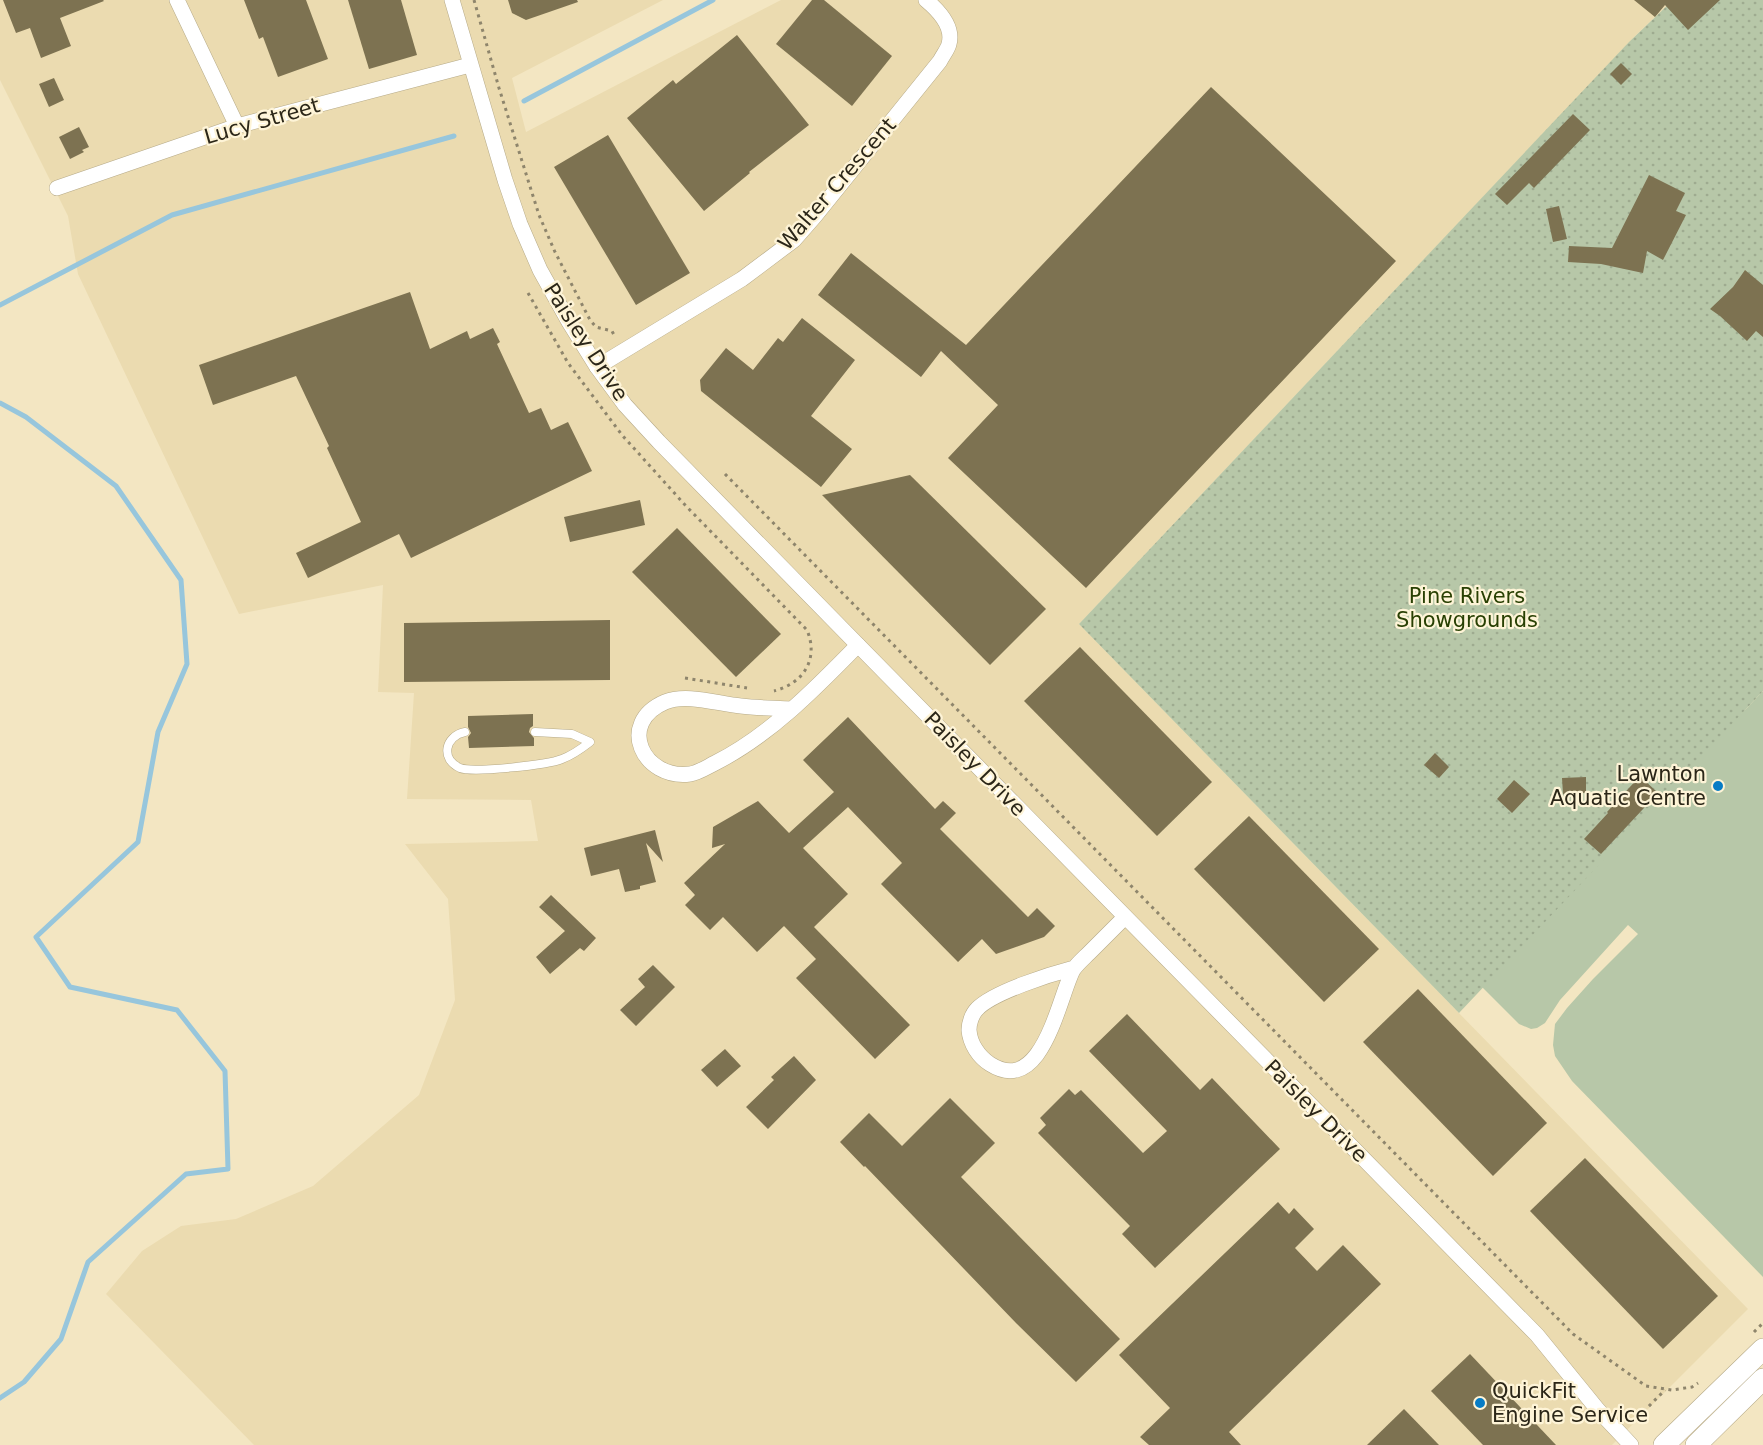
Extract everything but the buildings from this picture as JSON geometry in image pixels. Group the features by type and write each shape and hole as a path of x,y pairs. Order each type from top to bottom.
{"main road":[{"path":"1664,1445 1755,1344"},
{"path":"1696,1445 1763,1379"}],"street":[{"path":"177,0 237,126"},
{"name":"Paisley Drive","path":"452,0 470,66 520,224 540,270 569,322 597,367 625,405 1537,1335 1598,1410 1626,1440"},
{"name":"Walter Crescent","path":"597,367 742,279 794,240 940,61 949,45 950,33 944,19 926,0"},
{"name":"Lucy Street","path":"57,188 237,126 470,66"},
{"path":"791,709 738,706 706,700 666,701 642,719 639,731 640,745 647,759 659,769 674,775 693,774 726,758 771,727 830,674 858,645"},
{"path":"1074,968 1049,974 1006,992 977,1009 971,1017 969,1029 978,1053 986,1062 998,1069 1009,1071 1028,1065 1044,1042 1074,968 1125,917"}],"lane":[{"path":"465,732 452,738 448,743 447,751 453,764 465,770 534,766 572,755 590,742 572,734 535,732"}],"path":[{"path":"474,0 539,215 590,320 596,327 612,331 625,351"},
{"path":"528,293 568,363 622,435 686,506 807,630 812,649 808,665 798,679 772,692"},
{"path":"725,474 1573,1334 1646,1386 1665,1390 1692,1387 1703,1380"},
{"path":"685,678 749,689"},
{"path":"1755,1344 1763,1323"},
{"path":"1626,1440 1665,1390"}],"shaded area":[{"path":"0,0 663,0 512,78 526,132 781,0 1673,0 1636,35 1079,624 1748,1309 1612,1445 254,1445 106,1294 142,1251 181,1226 236,1219 313,1186 419,1095 455,1000 448,899 405,844 538,841 531,800 407,799 414,693 378,692 383,585 239,614 78,274 68,216 0,80"}],"green space":[{"name":"Pine Rivers Showgrounds","path":"1673,0 1763,0 1763,691 1459,1013 1079,624 1629,42"},
{"path":"1763,691 1763,1277 1572,1081 1555,1056 1553,1045 1555,1024 1593,979 1638,934 1628,925 1560,1000 1545,1023 1537,1028 1531,1029 1519,1024 1463,968"}],"waterway":[{"path":"524,101 713,0"},
{"path":"0,305 172,215 454,136"},
{"path":"0,403 26,417 116,486 181,580 187,664 158,732 138,842 36,937 70,987 177,1010 225,1071 228,1169 186,1174 88,1262 61,1339 24,1382 0,1398"}],"place":[{"name":"Lawnton Aquatic Centre","path":"1718,786"},
{"name":"QuickFit Engine Service","path":"1480,1403"}]}
